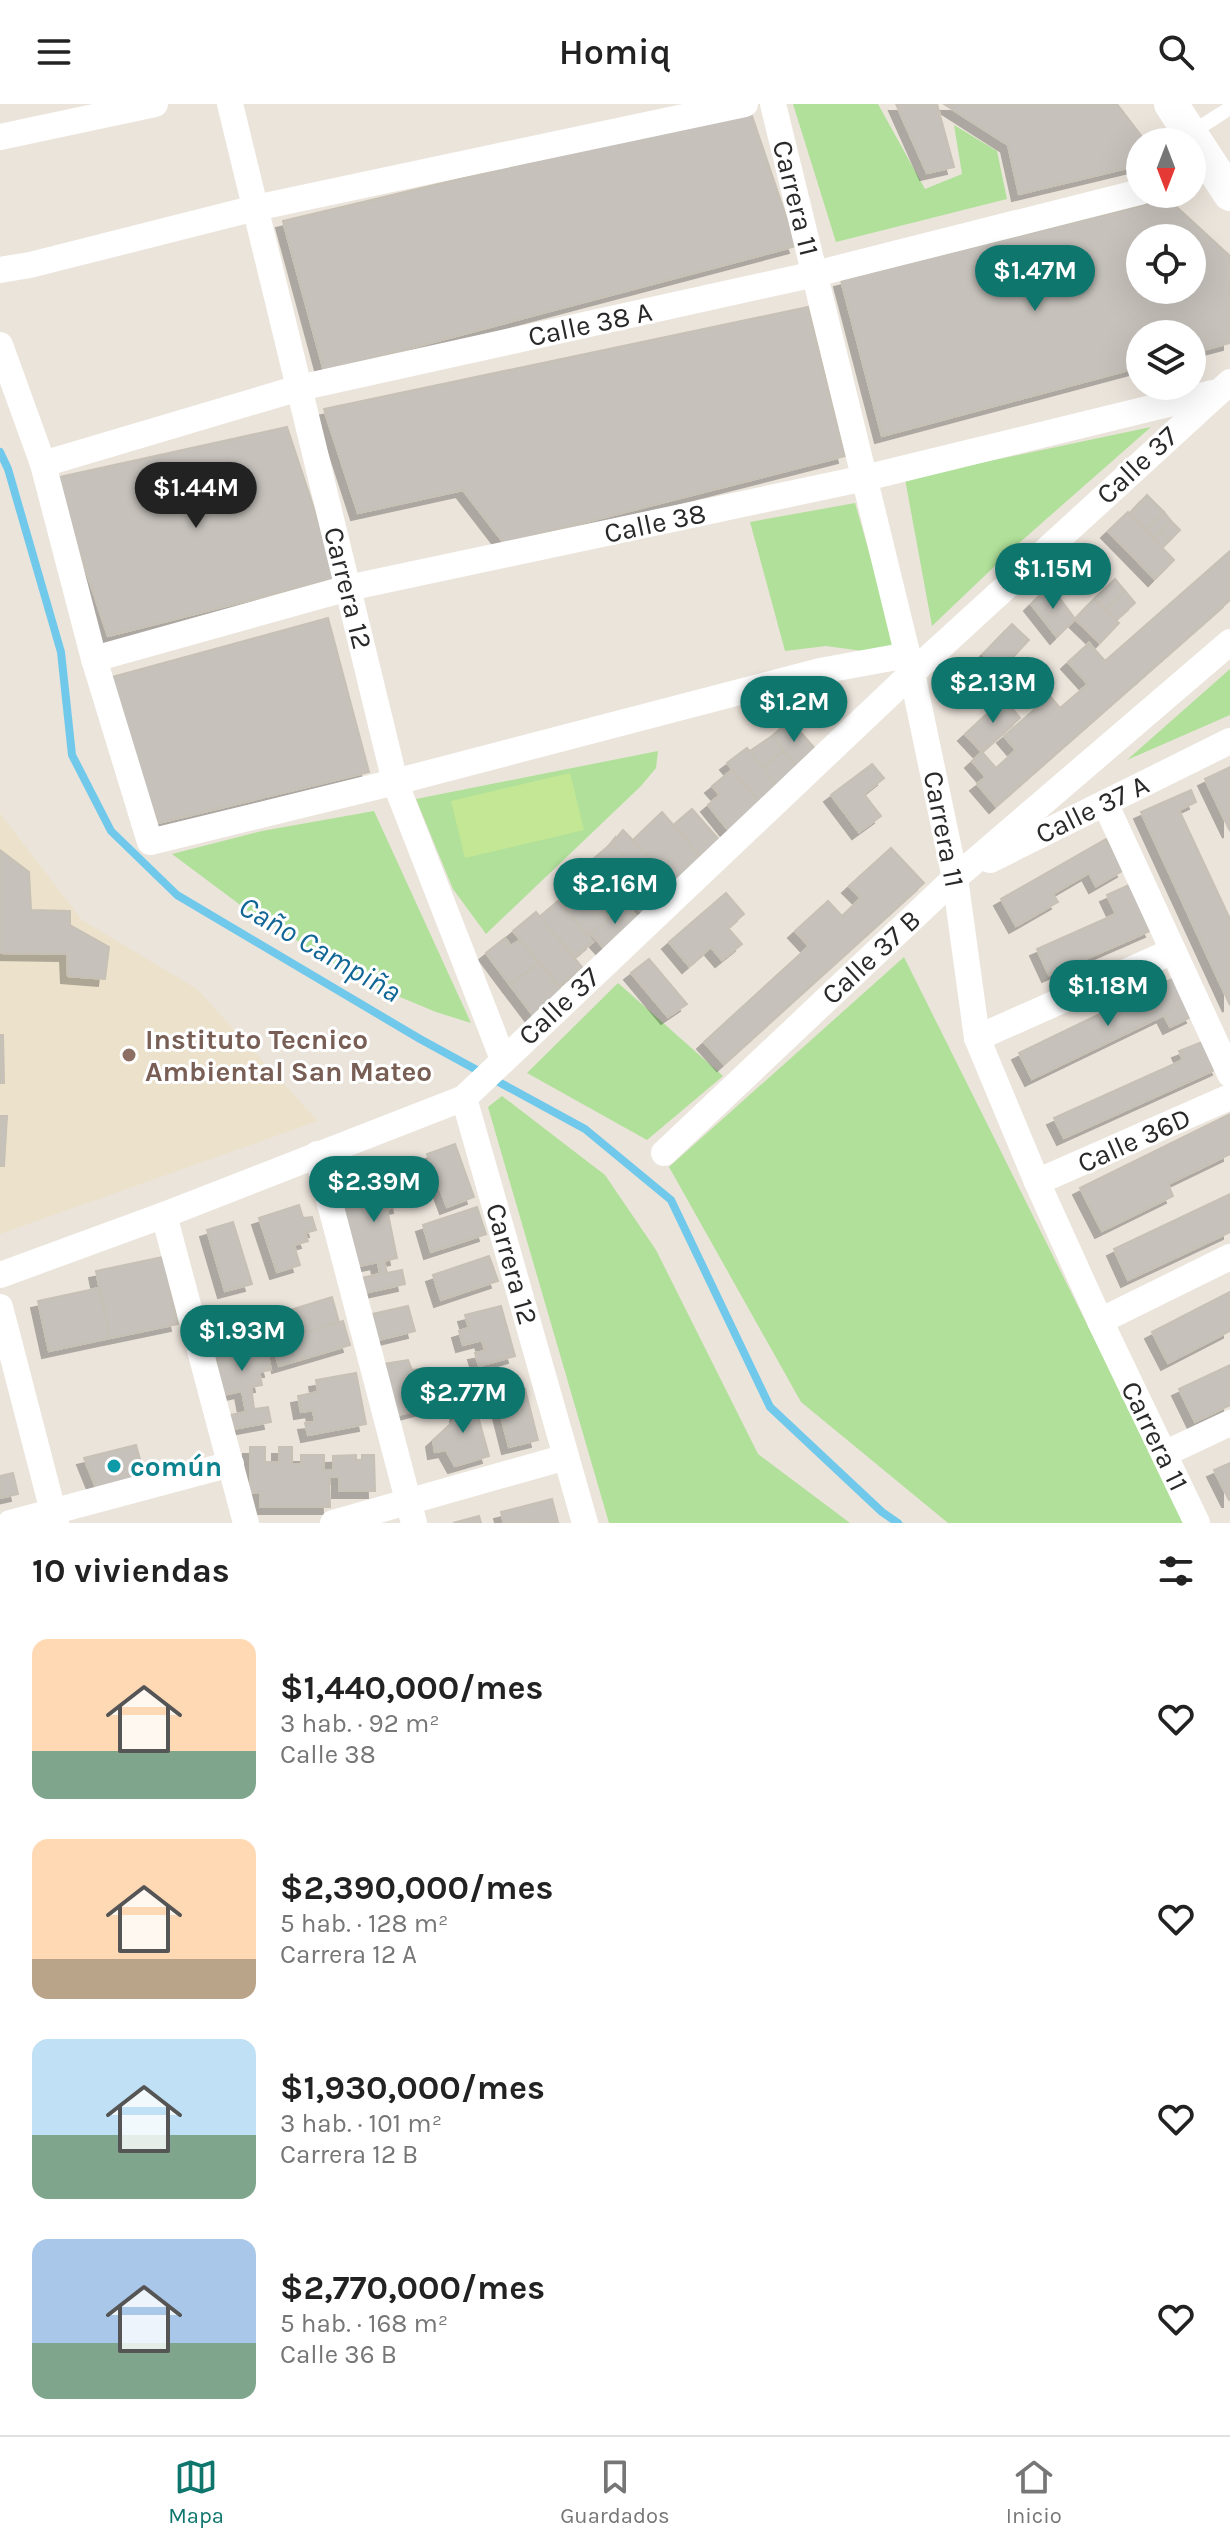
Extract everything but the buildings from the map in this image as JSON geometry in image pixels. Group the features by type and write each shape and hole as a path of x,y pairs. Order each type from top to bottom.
{"street":[{"path":"0,137 155,104"},
{"name":"Carrera 12","path":"230,104 395,782 500,1063"},
{"path":"0,270 255,208 745,104"},
{"name":"Carrera 11","path":"773,104 910,664 955,878 977,1038 1100,1321 1197,1523"},
{"path":"1184,116 1217,179"},
{"name":"Calle 38 A","path":"43,464 299,388 815,274 1126,196"},
{"path":"0,345 43,464 94,659 150,842 395,782 820,671 910,664"},
{"name":"Calle 38","path":"94,659 348,588 865,478 1223,387"},
{"name":"Calle 37","path":"0,1275 164,1215 468,1094 910,664 1223,387"},
{"name":"Calle 37 B","path":"664,1153 955,878 1230,642"},
{"name":"Calle 37 A","path":"955,878 1230,741"},
{"path":"1105,803 1230,1074"},
{"path":"977,1038 1173,951"},
{"name":"Carrera 12","path":"468,1094 585,1523"},
{"name":"Calle 36D","path":"1037,1182 1230,1097"},
{"path":"317,1154 412,1512"},
{"path":"164,1215 246,1523"},
{"path":"1100,1321 1230,1257"},
{"path":"0,1307 54,1518"},
{"path":"1164,1454 1230,1423"},
{"path":"333,1523 412,1512 566,1457"},
{"path":"10,1523 54,1518 231,1464"}],"lane":[{"path":"1184,116 1230,108"}],"shaded area":[{"name":"Instituto Tecnico Ambiental San Mateo","path":"0,813 82,920 197,989 318,1121 0,1234"}],"green space":[{"path":"793,104 878,104 925,189 962,174 954,125 997,151 1007,199 836,242"},
{"path":"1151,427 1018,544 932,626 905,479"},
{"path":"855,503 899,656 826,646 785,651 750,522"},
{"path":"1230,669 1230,715 1127,760"},
{"path":"658,751 656,768 641,786 486,934 453,889 416,799"},
{"path":"570,773 584,830 465,858 451,801"},
{"path":"374,811 471,1023 364,982 247,910 172,854 262,831"},
{"path":"904,957 1186,1523 948,1523 801,1402 669,1167"},
{"path":"618,983 723,1076 647,1140 527,1073"},
{"path":"502,1096 605,1175 656,1250 758,1454 850,1523 609,1523 488,1107"}],"waterway":[{"name":"Caño Campiña","path":"0,452 8,469 61,652 72,755 111,831 177,895 420,1039 585,1129 671,1200 770,1407 882,1512 898,1523"}],"place":[{"name":"Instituto Tecnico Ambiental San Mateo","path":"129,1055"},
{"name":"común","path":"114,1466"}]}
